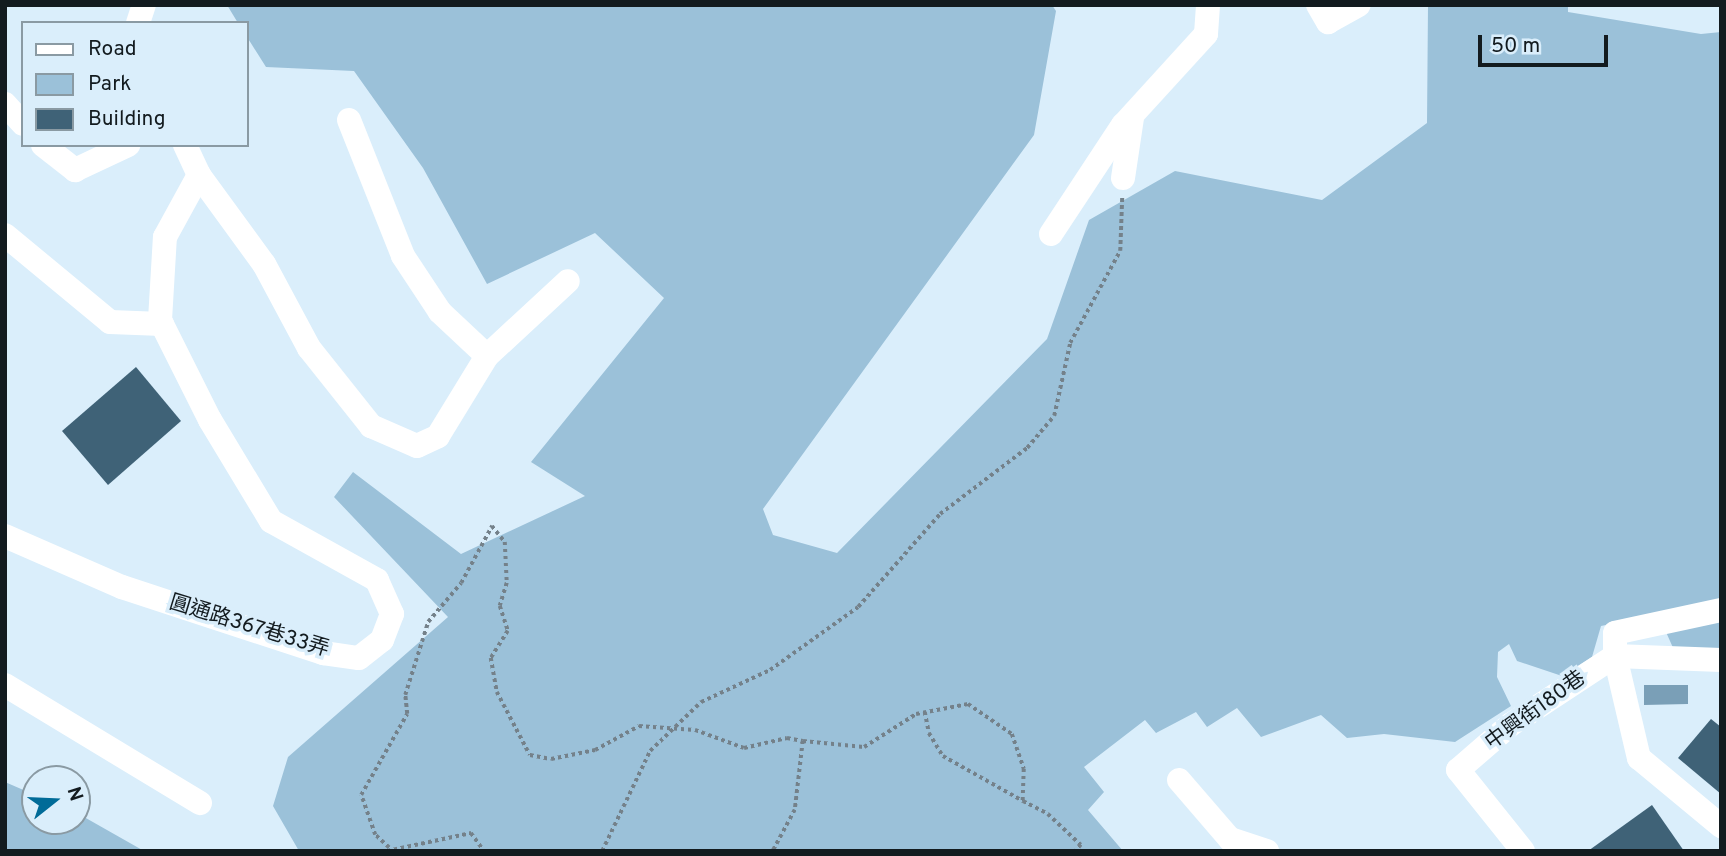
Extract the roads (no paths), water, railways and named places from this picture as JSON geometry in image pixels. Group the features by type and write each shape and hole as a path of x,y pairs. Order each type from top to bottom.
{"street":[{"path":"1051,234 1128,120 1206,34 1208,5"},
{"path":"1318,5 1328,22 1359,5"},
{"path":"5,104 21,122"},
{"path":"349,120 403,256 440,312 487,356"},
{"path":"1123,178 1128,120"},
{"path":"46,147 75,170 124,147"},
{"path":"186,147 199,175 264,264 309,348 371,426 417,446 438,436 487,356 568,281"},
{"name":"圓通路367巷33弄","path":"5,536 122,587 323,653 359,658 382,640 392,614 377,580 271,521 210,420 162,324 165,237 199,175"},
{"path":"5,234 110,323 162,324"},
{"path":"1721,610 1615,633 1615,656 1639,758 1721,826"},
{"path":"1615,656 1721,660"},
{"name":"中興街180巷","path":"1523,851 1458,770 1510,725 1615,656"},
{"path":"5,685 200,803"},
{"path":"1179,780 1230,839 1267,851"}]}
